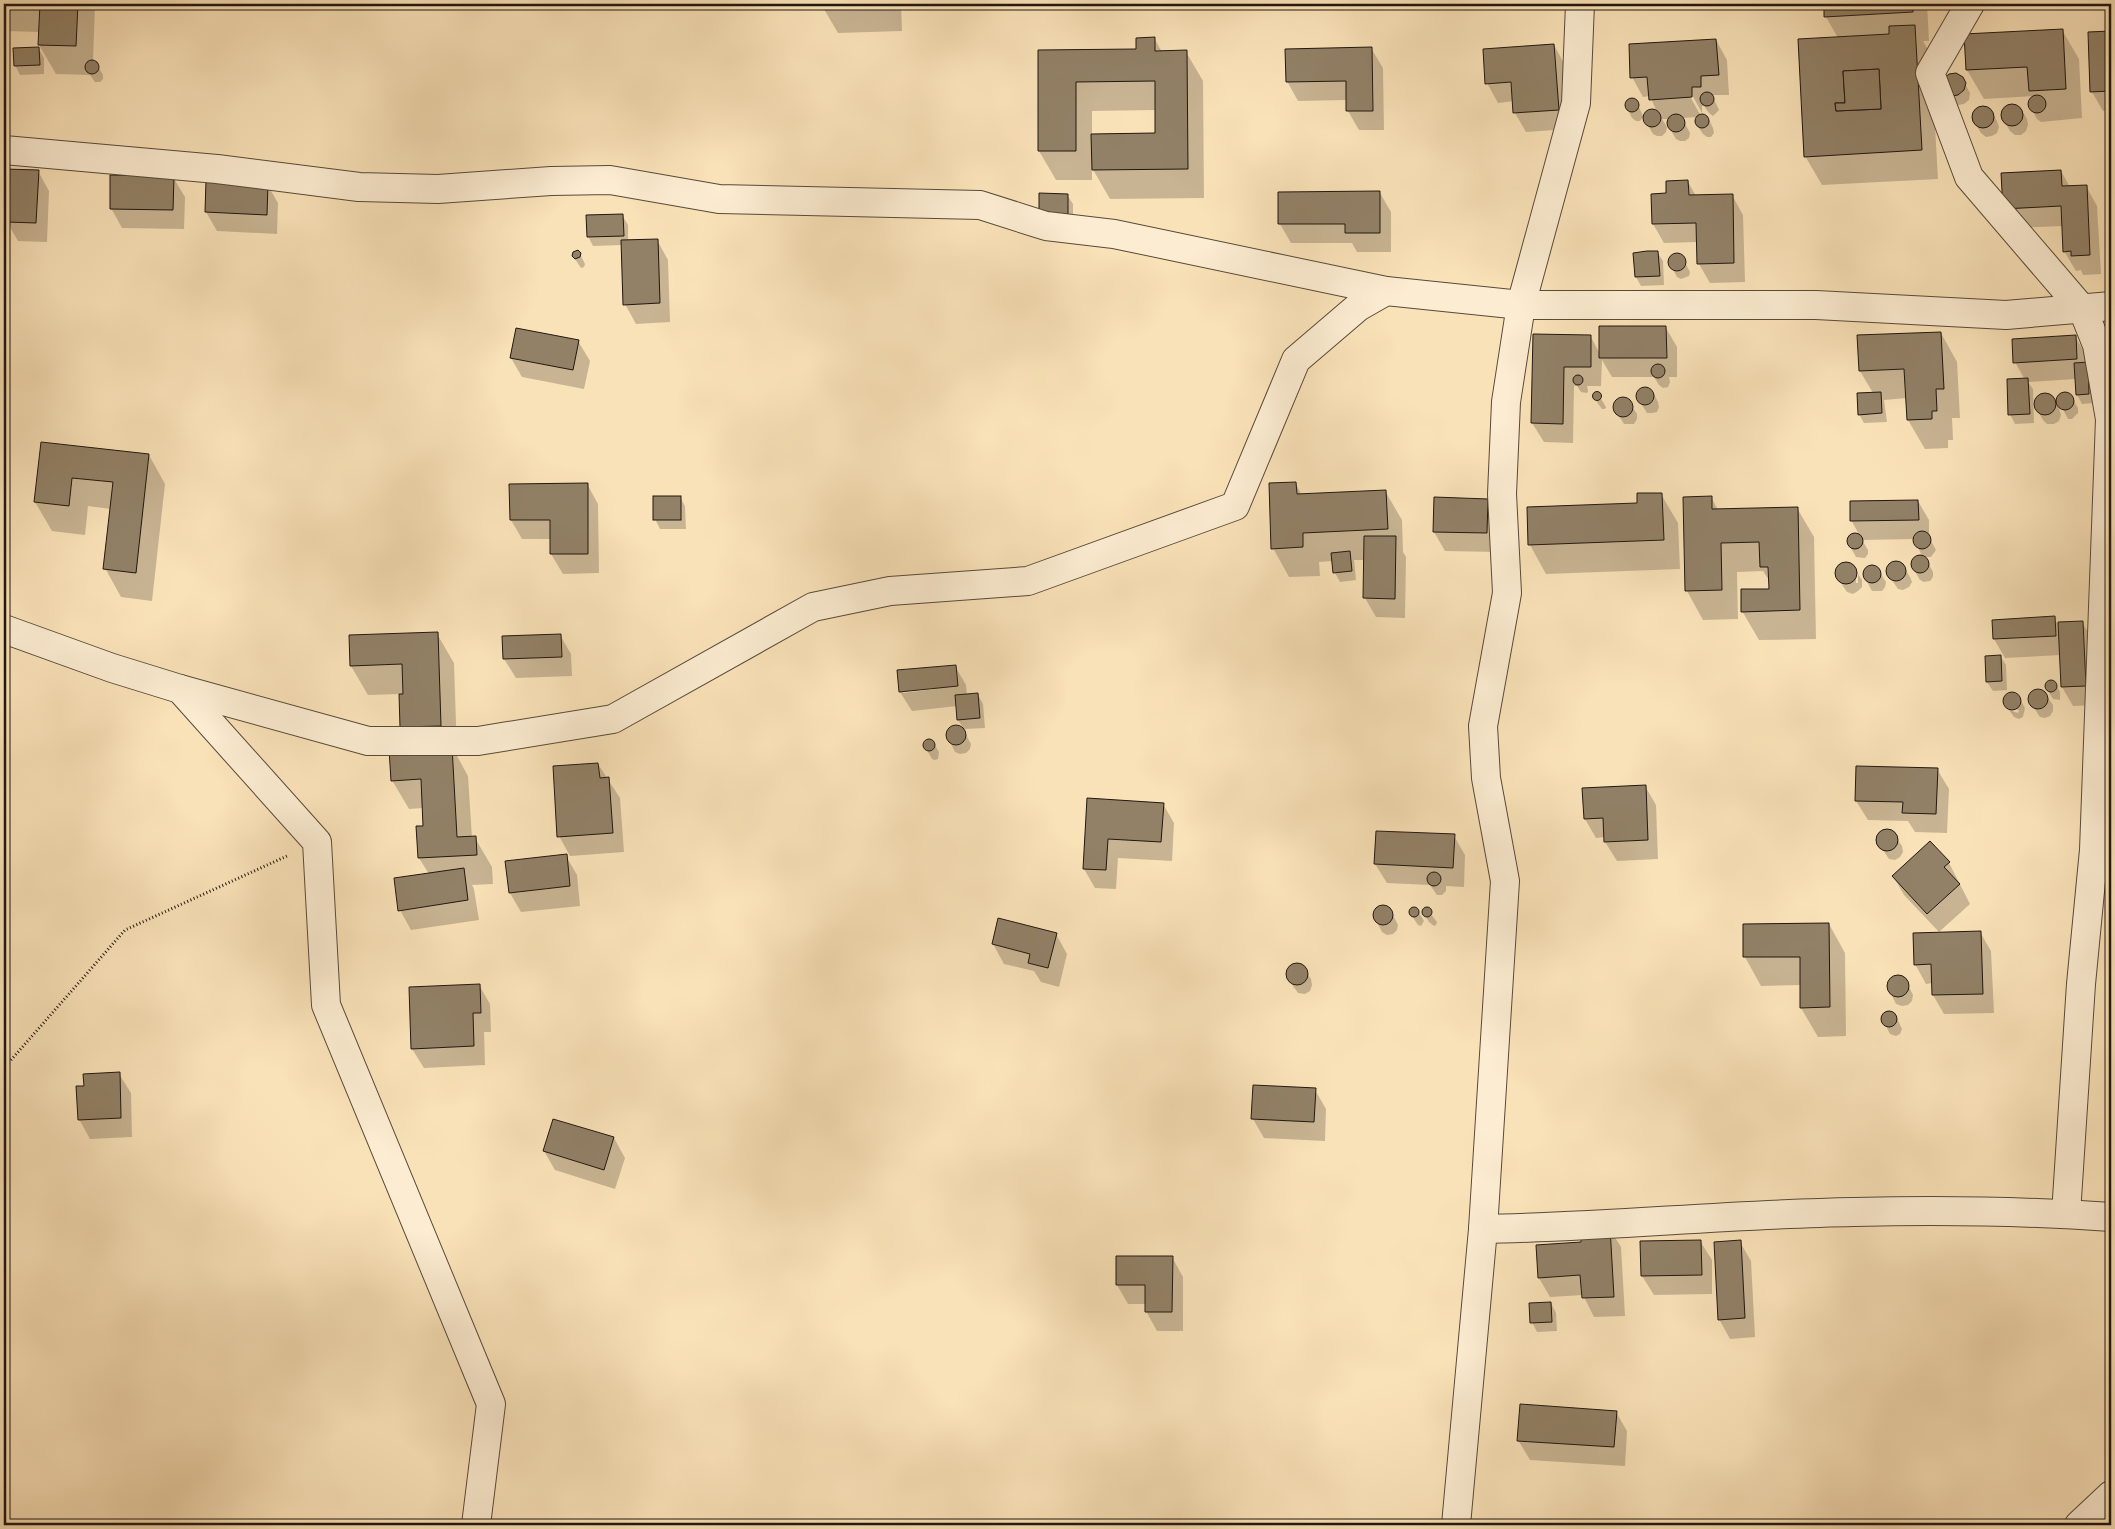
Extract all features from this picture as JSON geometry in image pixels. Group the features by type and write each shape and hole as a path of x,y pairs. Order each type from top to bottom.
{"street":[{"path":"1456,1525 1483,1229 1505,881 1486,778 1483,726 1508,593 1502,494 1506,402 1521,305 1576,103 1580,4"},
{"path":"1970,4 1930,73 1969,178 2082,310 2097,345 2110,419 2094,850 2081,984 2066,1214"},
{"path":"4,150 217,169 359,187 438,189 551,181 610,180 719,199 980,205 1046,226 1114,234 1386,291 1521,305 1816,305 2006,315 2082,310 2111,306"},
{"path":"4,630 180,690 368,741 478,741 613,719 813,606 890,591 1028,581 1236,506 1296,360 1358,307 1386,291"},
{"path":"180,690 317,842 326,1005 491,1404 476,1525"},
{"path":"1483,1229 1853,1212 2066,1214 2111,1217"},
{"path":"2079,1525 2111,1495"}],"path":[{"path":"4,1068 125,930 317,842"}],"building":[{"path":"40,4 78,4 76,46 38,45"},
{"path":"1824,4 1913,4 1913,12 1824,17"},
{"path":"1915,25 1922,150 1804,157 1798,39 1889,34 1889,26","holes":["1879,69 1881,109 1836,111 1835,103 1845,103 1843,71"]},
{"path":"2063,29 2066,89 2029,91 2027,67 1966,70 1964,34"},
{"path":"2111,31 2111,91 2090,92 2088,32"},
{"path":"1155,37 1155,51 1187,50 1188,169 1092,170 1091,134 1155,133 1155,81 1076,82 1076,151 1038,151 1038,50 1136,49 1136,38"},
{"path":"1716,39 1719,75 1701,76 1701,87 1692,87 1692,97 1649,100 1647,77 1630,78 1629,44"},
{"path":"1554,44 1559,110 1513,113 1511,82 1485,84 1483,49"},
{"path":"39,47 40,65 14,66 13,48"},
{"path":"1372,47 1373,111 1346,111 1346,81 1286,82 1285,49"},
{"path":"92,60 97,62 99,67 97,72 92,74 87,72 85,67 87,62"},
{"path":"1879,69 1881,109 1836,111 1835,103 1845,103 1843,71"},
{"path":"1956,73 1963,77 1966,83 1964,90 1958,95 1951,96 1943,79 1949,74"},
{"path":"1707,92 1712,94 1714,99 1712,104 1707,106 1702,104 1700,99 1702,94"},
{"path":"2037,95 2043,98 2046,104 2043,110 2037,113 2031,110 2028,104 2031,98"},
{"path":"1632,98 1637,100 1639,105 1637,110 1632,112 1627,110 1625,105 1627,100"},
{"path":"2012,104 2020,107 2023,115 2020,123 2012,126 2004,123 2001,115 2004,107"},
{"path":"1983,106 1991,109 1994,117 1991,125 1983,128 1975,125 1972,117 1975,109"},
{"path":"1648,109 1656,109 1661,114 1659,125 1648,127 1643,122 1643,114"},
{"path":"1676,114 1682,117 1685,123 1682,129 1676,132 1670,129 1667,123 1670,117"},
{"path":"1702,114 1707,116 1709,121 1707,126 1702,128 1697,126 1695,121 1697,116"},
{"path":"4,169 39,170 36,223 6,222 7,197 4,196"},
{"path":"2061,170 2062,186 2087,185 2090,255 2071,256 2071,251 2063,252 2061,206 2003,209 2001,173"},
{"path":"110,175 174,176 173,210 110,209"},
{"path":"206,180 268,182 267,215 205,212"},
{"path":"1688,180 1689,195 1733,194 1734,263 1697,264 1696,223 1652,224 1651,194 1666,193 1666,181"},
{"path":"1380,191 1380,233 1345,233 1345,224 1278,224 1278,192"},
{"path":"1039,193 1068,194 1068,219 1039,218"},
{"path":"623,214 624,236 587,237 586,215"},
{"path":"658,239 660,303 623,305 621,240"},
{"path":"578,250 581,253 580,257 575,259 572,256 573,252"},
{"path":"1658,251 1660,276 1635,277 1633,253"},
{"path":"1677,253 1683,256 1686,262 1683,268 1677,271 1671,268 1668,262 1671,256"},
{"path":"1599,326 1666,326 1667,358 1599,358"},
{"path":"516,328 579,340 573,370 510,358"},
{"path":"1941,332 1944,389 1936,389 1937,411 1932,411 1932,419 1907,420 1904,369 1859,371 1857,335"},
{"path":"1533,334 1591,335 1591,367 1564,367 1563,424 1531,423"},
{"path":"2076,335 2077,359 2013,363 2012,339"},
{"path":"2088,362 2089,394 2076,395 2074,363"},
{"path":"1655,364 1661,364 1665,371 1661,378 1655,378 1651,374 1651,368"},
{"path":"1576,375 1580,375 1583,380 1580,385 1576,385 1573,382 1573,378"},
{"path":"2028,378 2030,414 2008,415 2007,379"},
{"path":"1645,387 1651,390 1654,396 1651,402 1645,405 1639,402 1636,396 1639,390"},
{"path":"1597,391 1602,396 1597,401 1592,396"},
{"path":"1881,392 1882,413 1858,415 1857,393"},
{"path":"2065,392 2071,395 2074,401 2071,407 2065,410 2059,407 2056,401 2059,395"},
{"path":"2045,393 2053,396 2056,404 2053,412 2045,415 2037,412 2034,404 2037,396"},
{"path":"1623,397 1630,400 1633,407 1630,414 1623,417 1616,414 1613,407 1616,400"},
{"path":"41,442 149,454 136,573 103,569 113,482 72,478 69,506 34,502"},
{"path":"1296,482 1297,494 1386,490 1388,529 1303,533 1303,547 1271,549 1269,483"},
{"path":"588,483 588,554 550,554 550,520 510,520 509,484"},
{"path":"1637,493 1662,493 1664,540 1528,545 1527,507 1637,503"},
{"path":"653,496 681,496 681,520 653,520"},
{"path":"1712,496 1712,509 1798,507 1800,610 1741,612 1741,589 1769,589 1768,567 1760,567 1759,542 1721,543 1722,590 1685,591 1683,497"},
{"path":"1434,497 1488,499 1487,533 1433,532"},
{"path":"1918,500 1919,520 1850,521 1850,501"},
{"path":"1922,531 1928,534 1931,540 1928,546 1922,549 1916,546 1913,540 1916,534"},
{"path":"1852,533 1858,533 1863,538 1861,547 1852,549 1847,544 1847,538"},
{"path":"1364,536 1396,536 1395,599 1363,598"},
{"path":"1350,551 1352,571 1333,573 1331,553"},
{"path":"1920,555 1926,558 1929,564 1926,570 1920,573 1914,570 1911,564 1914,558"},
{"path":"1896,561 1903,564 1906,571 1903,578 1896,581 1889,578 1886,571 1889,564"},
{"path":"1846,562 1854,565 1857,573 1854,581 1846,584 1838,581 1835,573 1838,565"},
{"path":"1868,565 1876,565 1881,570 1879,581 1868,583 1863,578 1863,570"},
{"path":"2055,616 2056,636 1993,639 1992,620"},
{"path":"2083,621 2086,686 2061,687 2058,622"},
{"path":"438,632 441,726 400,727 399,694 403,694 402,664 350,666 349,635"},
{"path":"561,634 562,657 503,659 502,636"},
{"path":"2001,655 2002,681 1986,682 1985,656"},
{"path":"956,665 958,686 899,692 897,670"},
{"path":"2051,680 2057,686 2051,692 2045,686"},
{"path":"2038,689 2045,692 2048,699 2045,706 2038,709 2031,706 2028,699 2031,692"},
{"path":"2012,692 2018,695 2021,701 2018,707 2012,710 2006,707 2003,701 2006,695"},
{"path":"978,693 980,718 957,720 955,695"},
{"path":"956,725 963,728 966,735 963,742 956,745 949,742 946,735 949,728"},
{"path":"927,739 931,739 935,745 931,751 927,751 923,747 923,743"},
{"path":"452,746 457,837 476,836 477,855 418,858 416,826 423,826 421,779 391,781 389,749"},
{"path":"598,763 600,778 609,777 613,833 557,837 553,766"},
{"path":"1856,766 1938,768 1936,814 1902,813 1903,802 1855,801"},
{"path":"1646,785 1648,840 1604,842 1603,818 1584,819 1582,788"},
{"path":"1087,798 1164,803 1161,842 1108,839 1106,870 1083,869"},
{"path":"1887,829 1897,836 1898,840 1891,850 1887,851 1877,844 1876,840 1883,830"},
{"path":"1376,831 1455,834 1453,868 1374,864"},
{"path":"1930,841 1950,862 1944,867 1960,884 1927,914 1892,876"},
{"path":"567,854 570,886 509,893 505,861"},
{"path":"464,868 468,900 398,911 394,878"},
{"path":"1431,872 1437,872 1441,879 1437,886 1431,886 1427,882 1427,876"},
{"path":"1383,905 1390,908 1393,915 1390,922 1383,925 1376,922 1373,915 1376,908"},
{"path":"1414,907 1419,912 1414,917 1409,912"},
{"path":"1425,907 1429,907 1432,912 1431,916 1425,917 1422,914 1422,910"},
{"path":"998,918 1057,933 1048,968 1028,963 1030,954 992,944"},
{"path":"1829,923 1830,1007 1800,1008 1800,957 1743,957 1743,924"},
{"path":"1981,931 1983,994 1932,995 1931,964 1914,965 1913,933"},
{"path":"1297,963 1305,966 1308,974 1305,982 1297,985 1289,982 1286,974 1289,966"},
{"path":"1898,975 1906,978 1909,986 1906,994 1898,997 1890,994 1887,986 1890,978"},
{"path":"480,984 481,1013 473,1013 474,1046 411,1049 409,987"},
{"path":"1889,1011 1895,1013 1897,1019 1895,1025 1889,1027 1883,1025 1881,1019 1883,1013"},
{"path":"120,1072 121,1118 78,1120 76,1086 84,1086 83,1074"},
{"path":"1253,1085 1316,1088 1314,1122 1251,1119"},
{"path":"553,1119 614,1137 604,1170 543,1151"},
{"path":"1610,1227 1614,1297 1582,1298 1580,1275 1538,1278 1536,1245 1581,1242 1581,1229"},
{"path":"1701,1240 1702,1275 1641,1276 1640,1241"},
{"path":"1741,1240 1745,1318 1718,1320 1714,1242"},
{"path":"1116,1256 1173,1256 1172,1312 1145,1312 1145,1285 1116,1285"},
{"path":"1551,1302 1552,1322 1530,1323 1529,1303"},
{"path":"1520,1404 1617,1411 1614,1447 1517,1441"}]}
